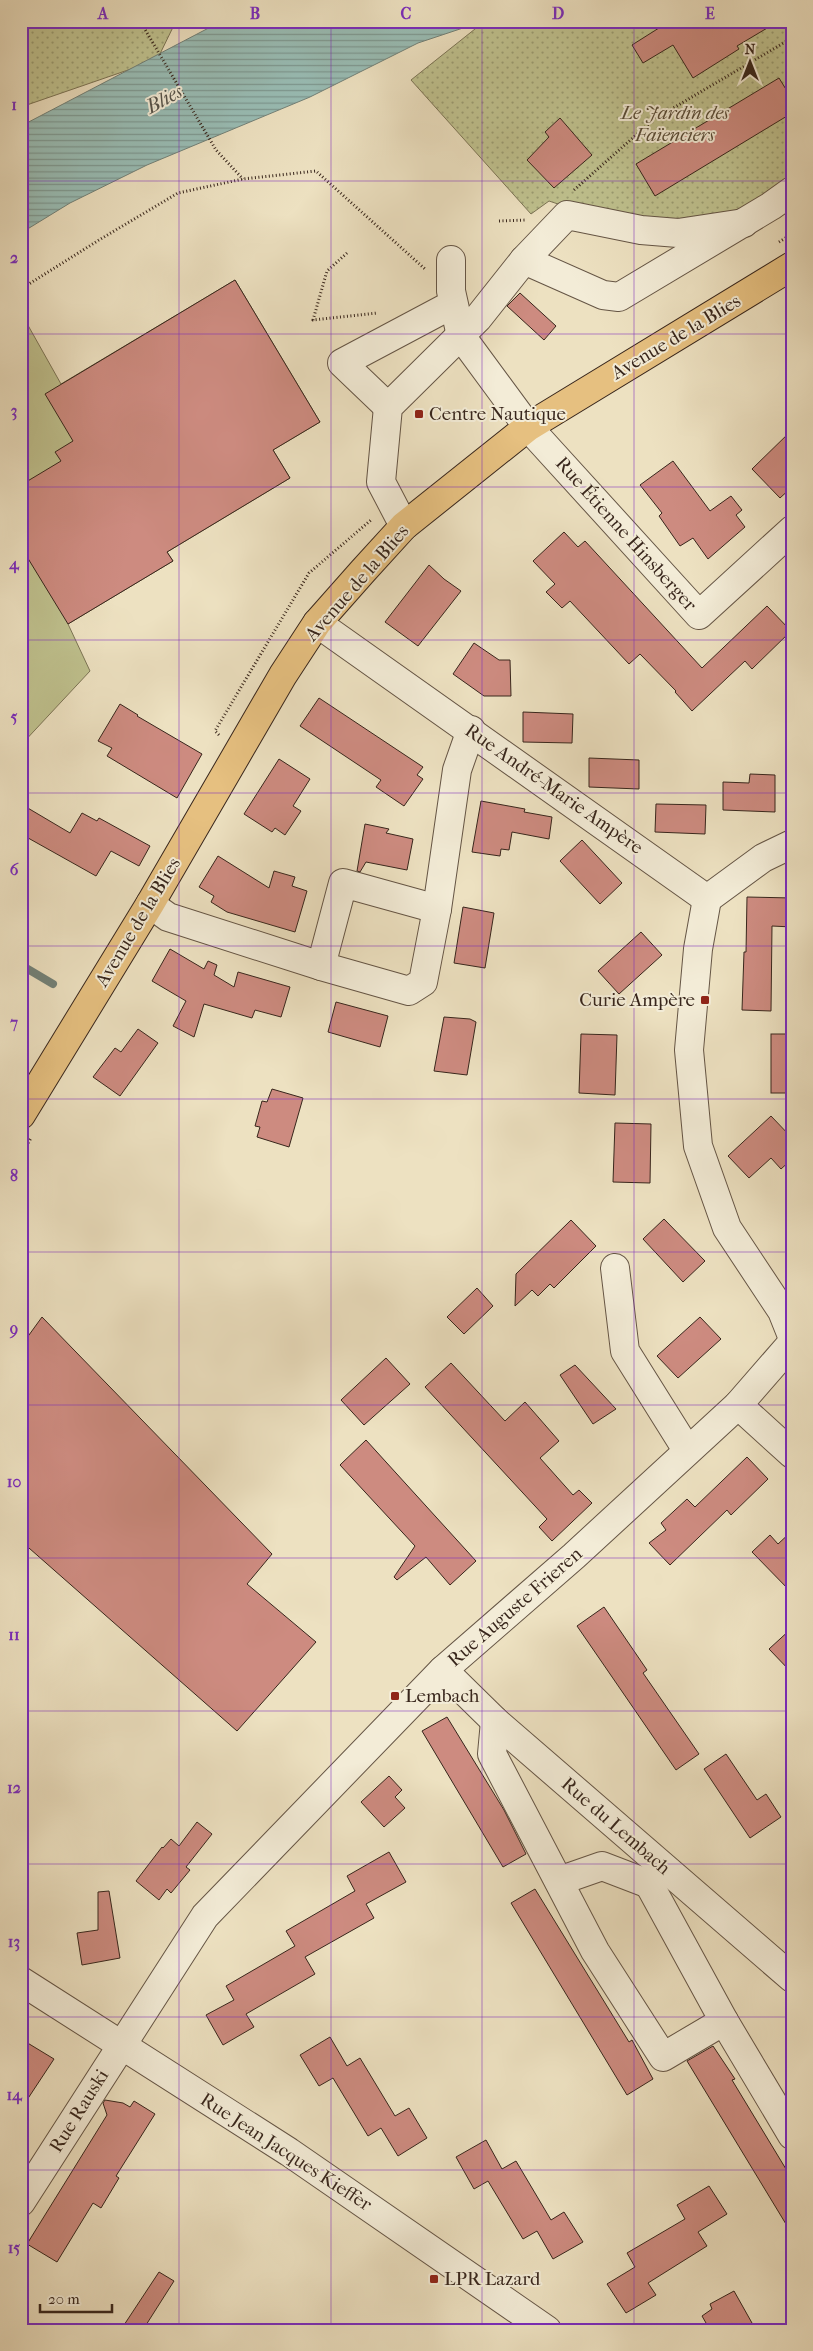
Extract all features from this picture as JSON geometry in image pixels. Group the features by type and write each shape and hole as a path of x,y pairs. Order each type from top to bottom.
{"main road":[{"name":"Avenue de la Blies","path":"21,1115 150,904 283,675 317,623 404,526 528,427 792,266"}],"street":[{"path":"524,260 603,295 619,297 744,223 792,191"},
{"path":"404,526 381,482 388,407 478,318 524,260 567,215 641,230 678,233 744,223"},
{"path":"451,260 452,298 461,336 528,427"},
{"path":"388,407 342,363 452,298"},
{"name":"Rue Étienne Hinsberger","path":"528,427 699,615 792,530"},
{"name":"Rue André-Marie Ampère","path":"317,623 471,730 707,899"},
{"path":"150,904 168,917 321,966 408,991 423,982 437,909 457,770 471,730"},
{"path":"792,844 763,858 707,899 698,949 689,1050 698,1146 727,1228 782,1311 792,1336"},
{"path":"321,966 343,883 437,909"},
{"path":"615,1268 625,1351 687,1450"},
{"name":"Rue Auguste Frieren","path":"120,2045 205,1916 443,1670 574,1556 738,1405 792,1343"},
{"path":"738,1405 792,1454"},
{"name":"Rue du Lembach","path":"443,1670 657,1876 792,1978"},
{"path":"495,1721 492,1754 595,1951 663,2056 724,2021"},
{"path":"559,1880 602,1866 657,1876 724,2021 792,2135"},
{"name":"Rue Jean Jacques Kieffer","path":"21,1980 289,2152 547,2330"},
{"name":"Rue Rauski","path":"21,2202 120,2045"}],"path":[{"path":"140,21 216,150 243,179"},
{"path":"582,183 653,120 792,38"},
{"path":"21,289 178,193 243,179 316,171 452,298"},
{"path":"347,253 327,271 313,320 381,312"}],"green space":[{"path":"21,21 176,21 157,60 21,107"},
{"name":"Le Jardin des Faïenciers","path":"485,21 792,21 792,181 741,215 676,228 582,212 549,201 531,214 411,80"},
{"path":"235,280 320,422 273,450 290,478 167,552 173,561 68,624 90,671 21,745 21,322 25,320 61,384"}],"water":[{"name":"Blies","path":"222,21 484,21 418,43 310,97 147,165 70,203 21,233 21,126"}],"building":[{"path":"670,21 779,21 737,46 739,49 693,78 673,45 643,63 632,45"},
{"path":"779,78 792,99 792,113 655,196 636,164"},
{"path":"560,118 592,155 554,188 527,160 549,137 545,132"},
{"path":"235,280 320,422 273,450 290,478 167,552 173,561 68,624 21,547 21,485 61,461 55,452 73,441 45,394"},
{"path":"520,293 556,326 544,340 507,306"},
{"path":"792,430 792,487 780,498 752,469"},
{"path":"673,461 710,511 731,496 742,510 736,515 745,527 708,559 693,538 680,546 659,516 662,513 640,485"},
{"path":"564,532 578,547 585,541 702,668 767,606 791,631 752,669 745,661 692,711 676,691 640,654 629,664 570,601 562,608 546,592 555,584 533,561"},
{"path":"429,565 461,591 418,646 385,622"},
{"path":"474,643 499,660 510,660 511,696 484,696 453,674"},
{"path":"319,698 423,767 417,775 423,779 404,806 376,787 381,780 300,726"},
{"path":"120,704 202,754 177,798 107,756 112,748 98,741"},
{"path":"523,712 573,714 572,743 523,742"},
{"path":"589,758 639,760 639,789 589,787"},
{"path":"279,759 310,779 293,806 301,811 285,835 275,828 272,832 244,814"},
{"path":"750,774 775,775 775,812 723,810 723,782 749,783"},
{"path":"481,801 525,809 524,812 552,817 549,839 512,832 509,850 501,849 500,856 472,852"},
{"path":"21,804 70,833 82,813 97,821 99,818 150,846 139,866 111,851 96,876 21,834"},
{"path":"656,804 706,805 705,834 655,832"},
{"path":"365,824 389,829 386,833 413,839 407,870 366,862 360,872 357,871"},
{"path":"582,840 622,883 600,904 560,861"},
{"path":"218,856 269,888 274,871 295,877 292,886 307,891 295,932 227,912 211,902 214,896 199,887"},
{"path":"747,897 792,898 792,927 772,926 771,1011 742,1010"},
{"path":"463,907 494,913 485,968 454,963"},
{"path":"641,932 662,955 619,994 598,971"},
{"path":"170,949 204,969 208,961 217,965 214,975 234,987 238,972 290,987 281,1017 255,1010 252,1018 204,1004 194,1037 173,1026 186,1001 152,981"},
{"path":"336,1002 388,1016 380,1047 328,1032"},
{"path":"444,1017 470,1019 476,1022 467,1075 434,1071"},
{"path":"138,1029 158,1043 120,1096 93,1077 115,1048 121,1052"},
{"path":"581,1034 617,1035 615,1095 579,1093"},
{"path":"771,1034 792,1034 792,1093 771,1093"},
{"path":"272,1089 303,1098 289,1147 257,1137 260,1127 255,1126 262,1101 267,1102"},
{"path":"771,1116 792,1138 792,1159 781,1169 771,1158 749,1178 728,1156"},
{"path":"615,1123 651,1124 650,1183 613,1182"},
{"path":"664,1219 705,1261 683,1282 643,1239"},
{"path":"571,1220 596,1246 554,1288 550,1284 538,1296 532,1290 515,1306 516,1274"},
{"path":"477,1288 493,1306 464,1334 447,1317"},
{"path":"42,1317 272,1554 247,1584 316,1642 237,1731 21,1541 21,1346"},
{"path":"700,1317 721,1339 678,1378 657,1356"},
{"path":"386,1358 410,1384 364,1425 341,1400"},
{"path":"451,1363 505,1421 525,1402 559,1441 540,1458 573,1495 579,1490 592,1503 552,1541 539,1527 547,1519 425,1387"},
{"path":"575,1365 616,1409 593,1424 560,1375"},
{"path":"366,1440 476,1561 450,1585 426,1557 397,1580 394,1577 415,1546 340,1465"},
{"path":"747,1457 768,1479 731,1515 727,1510 670,1565 649,1543 666,1530 661,1523 687,1499 695,1507"},
{"path":"792,1531 792,1593 752,1552 770,1535 778,1544"},
{"path":"604,1607 647,1670 643,1673 699,1754 676,1770 577,1626"},
{"path":"792,1628 792,1673 769,1649"},
{"path":"447,1717 504,1810 526,1854 503,1867 422,1731"},
{"path":"726,1754 757,1800 766,1794 781,1817 750,1838 704,1769"},
{"path":"389,1776 402,1790 395,1797 405,1808 384,1827 361,1802"},
{"path":"197,1822 212,1834 186,1867 190,1870 171,1893 167,1889 159,1900 136,1881 162,1847 171,1839 179,1846"},
{"path":"389,1852 406,1882 366,1904 374,1918 305,1957 315,1974 246,2014 254,2027 223,2045 206,2015 234,2000 226,1986 295,1946 286,1931 355,1891 347,1876"},
{"path":"535,1889 629,2042 632,2040 653,2079 627,2095 511,1903"},
{"path":"109,1891 120,1958 82,1965 77,1933 98,1930 98,1892"},
{"path":"330,2037 347,2066 360,2058 395,2116 409,2108 427,2138 398,2156 381,2128 368,2136 333,2078 319,2086 300,2055"},
{"path":"21,2039 54,2059 21,2109"},
{"path":"713,2046 735,2079 732,2080 792,2179 792,2234 687,2061"},
{"path":"105,2100 123,2103 130,2107 134,2101 155,2114 116,2176 119,2178 101,2208 93,2203 57,2262 27,2244 107,2115 103,2103"},
{"path":"486,2140 502,2169 516,2161 551,2220 564,2212 583,2242 553,2259 537,2231 523,2239 488,2181 474,2189 456,2157"},
{"path":"709,2186 727,2214 698,2232 707,2246 648,2283 656,2295 626,2313 607,2284 635,2267 627,2253 685,2219 677,2205"},
{"path":"159,2272 174,2281 146,2325 124,2325"},
{"path":"734,2291 752,2323 740,2330 710,2330 702,2316 712,2309 710,2304"}],"waterway":[{"path":"21,965 53,984"}],"place":[{"name":"Centre Nautique","path":"419,414"},
{"name":"Curie Ampère","path":"705,1000"},
{"name":"Lembach","path":"395,1696"},
{"name":"LPR Lazard","path":"434,2279"}]}
